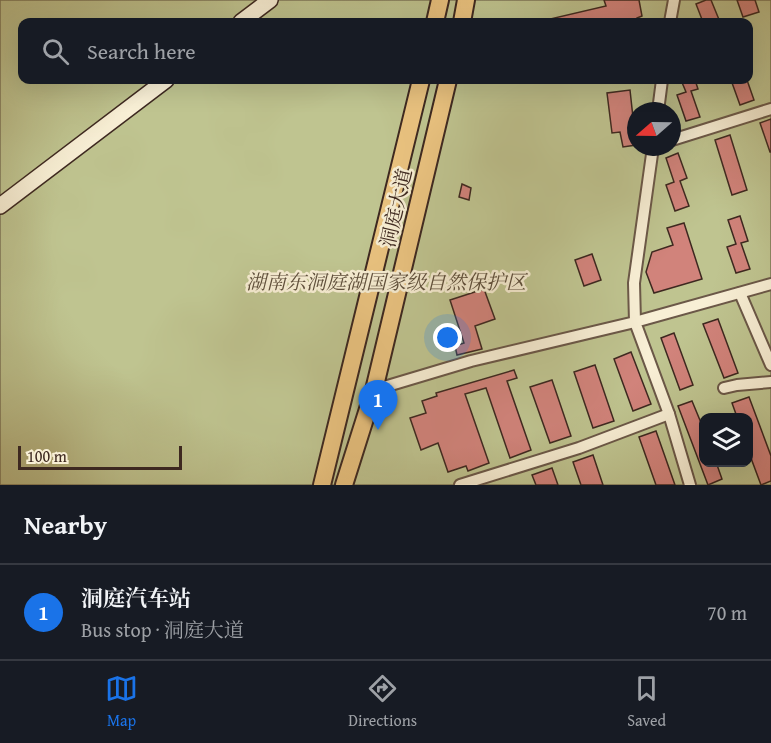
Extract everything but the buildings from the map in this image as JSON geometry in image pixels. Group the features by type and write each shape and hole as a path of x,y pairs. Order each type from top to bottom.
{"main road":[{"path":"436,18 440,0"},
{"path":"463,18 466,0"},
{"name":"洞庭大道","path":"322,485 420,84"},
{"name":"洞庭大道","path":"344,485 374,390 447,84"}],"street":[{"path":"246,18 270,0"},
{"path":"671,18 674,0"},
{"path":"0,206 161,84"},
{"path":"659,102 661,84"},
{"path":"681,137 771,108"},
{"path":"652,156 634,283 635,322 669,414 690,485"},
{"path":"374,390 471,361 635,322 771,284"},
{"path":"740,293 771,364"},
{"path":"724,388 771,382"},
{"path":"460,485 579,448 669,414"}],"green space":[{"name":"湖南东洞庭湖国家级自然保护区","path":"0,0 771,0 771,485 0,485"}],"place":[{"name":"洞庭汽车站","path":"378,430"}]}
